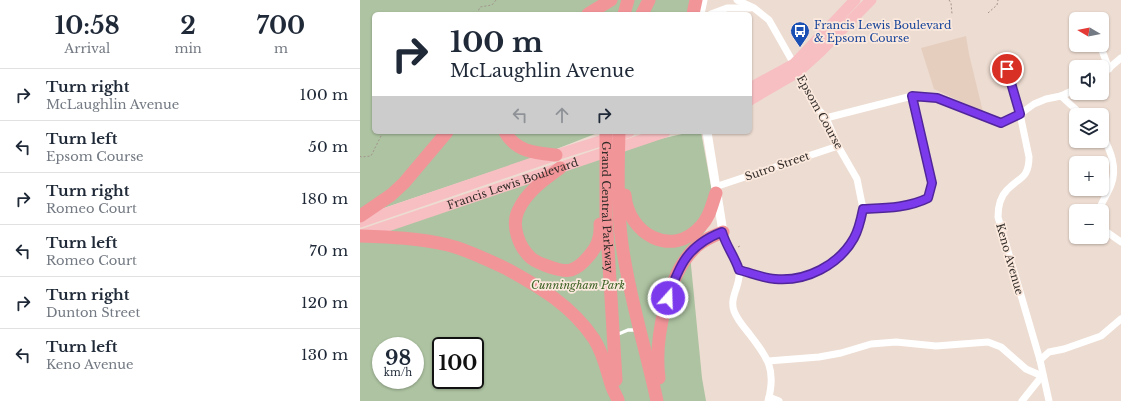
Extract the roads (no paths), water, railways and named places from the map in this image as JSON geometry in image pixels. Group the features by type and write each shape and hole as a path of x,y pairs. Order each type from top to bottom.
{"highway":[{"path":"591,12 611,0"},
{"path":"625,12 628,0"},
{"path":"638,12 642,0"},
{"path":"643,12 649,0"},
{"path":"693,12 696,0"},
{"path":"360,216 391,195 401,186 445,134"},
{"path":"506,134 512,142 526,150 558,161 517,212 516,222 517,234 522,247 532,259 545,266 558,270 571,270 584,262 597,245 600,230 600,205 614,164 620,134"},
{"name":"Grand Central Parkway","path":"606,134 614,164 619,200 622,244 630,287 657,401"},
{"path":"614,164 625,193 626,204 633,221 639,228 656,239 674,240 684,238 692,234 708,217 716,190"},
{"name":"Grand Central Parkway","path":"614,164 606,215 613,337 620,401"},
{"path":"664,401 658,366 658,349 661,325 670,294 679,271 691,251 701,242 722,232"},
{"path":"360,236 416,240 439,243 459,248 493,262 546,291 570,310 593,338 604,359 611,385 620,401"}],"main road":[{"path":"752,87 796,68 855,0"},
{"path":"752,99 820,52 871,0"},
{"name":"Francis Lewis Boulevard","path":"360,236 558,161 624,134"},
{"name":"Francis Lewis Boulevard","path":"360,222 558,161 658,134"}],"street":[{"path":"700,12 703,0"},
{"name":"Epsom Course","path":"737,0 754,8 769,20 796,68 813,103 826,118 838,146 857,178 863,209 858,230 849,245 832,263 819,270 798,277 780,279 765,277 739,270"},
{"path":"716,12 727,8 754,8"},
{"name":"Keno Avenue","path":"1004,56 1020,114 1029,163 1025,175 1007,190 1002,197 998,208 998,217 1040,360 1042,376 1049,401"},
{"path":"1109,69 1121,58"},
{"path":"826,118 912,96 937,98 1001,123 1020,114 1040,101 1069,92"},
{"path":"863,209 889,208 909,205 918,203 928,198 932,183 912,96"},
{"path":"1060,96 1074,108"},
{"path":"707,134 722,232 739,270 739,280 732,301 733,309 768,361 772,380 768,399 779,401"},
{"name":"Sutro Street","path":"716,190 838,146"},
{"path":"1102,204 1112,184 1112,155 1109,148"},
{"path":"1109,234 1121,242"},
{"path":"1040,360 1049,352 1064,349 1101,336 1121,319"},
{"path":"768,361 819,357 841,353 871,344 896,342 936,346 988,342 1001,347 1026,369 1042,376 1022,401"}],"lane":[{"path":"613,337 628,330 640,330"}],"place":[{"name":"Francis Lewis Boulevard & Epsom Course","path":"800,48"}],"park label":[{"name":"Cunningham Park","path":"578,285"}]}
